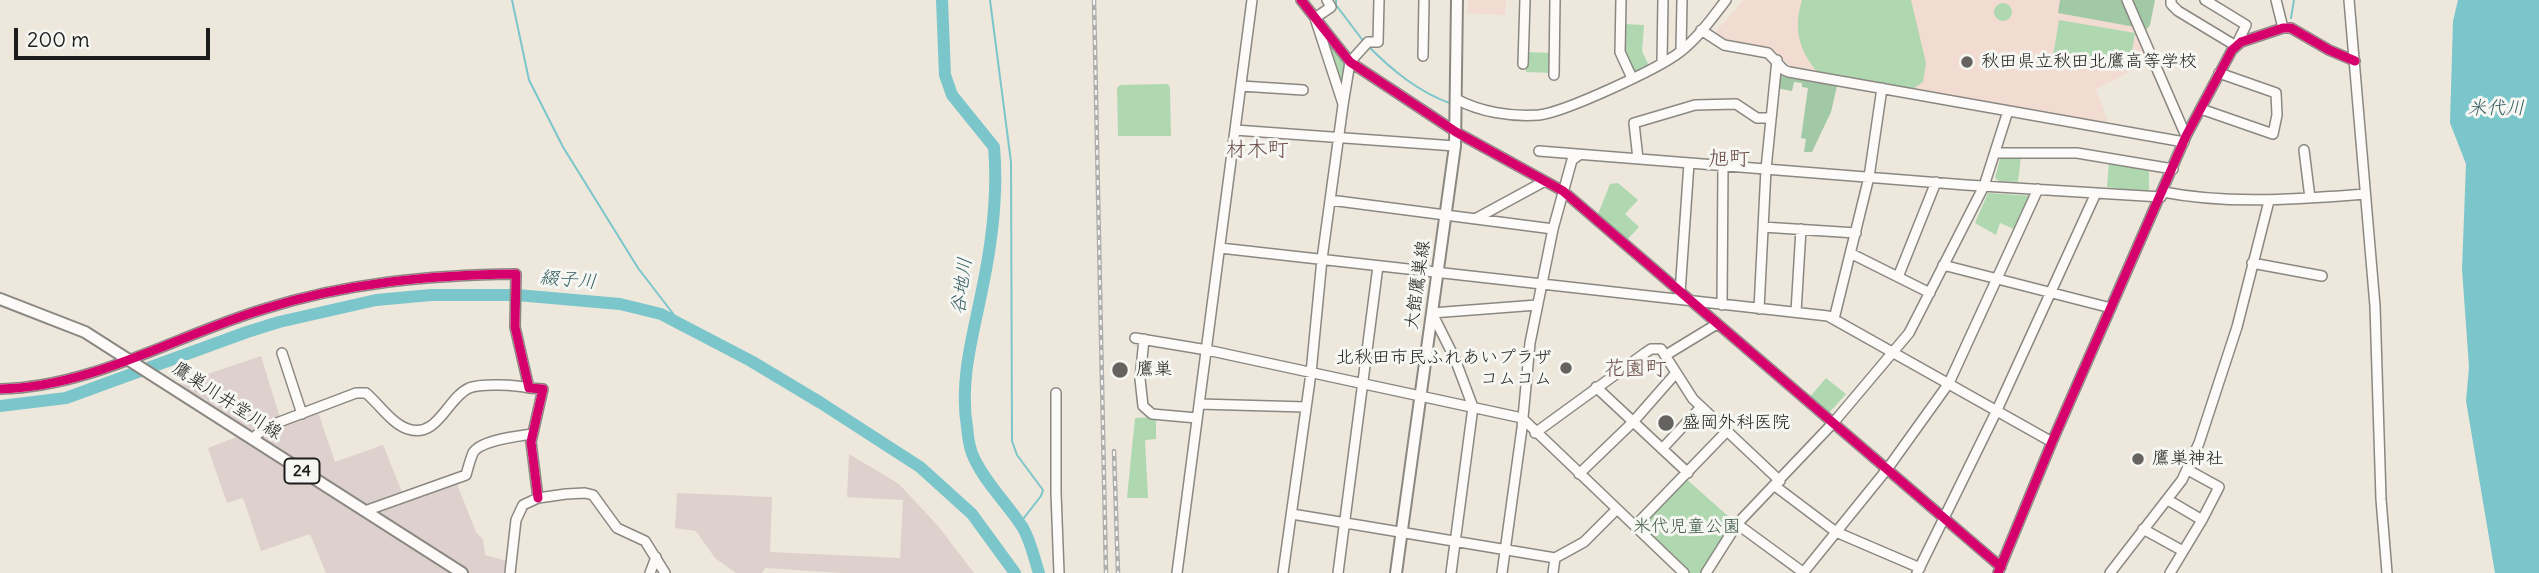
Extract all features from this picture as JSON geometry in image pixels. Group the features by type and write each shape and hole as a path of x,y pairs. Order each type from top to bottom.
{"main road":[{"name":"大館鷹巣線","path":"1396,573 1455,146 1457,0"},
{"name":"鷹巣川井堂川線","path":"0,299 74,327 163,380 462,573"}],"street":[{"path":"1177,573 1252,0"},
{"path":"1301,0 1350,62 1456,132 1563,191 1888,468 2000,570 2052,442 2185,139 2246,24 2205,0"},
{"path":"1315,18 1331,7 1327,0"},
{"path":"1283,573 1311,373 1322,259 1350,62 1365,44 1378,42 1379,0"},
{"path":"1423,56 1424,0"},
{"path":"1523,64 1525,0"},
{"path":"1554,75 1555,0"},
{"path":"1621,0 1620,52 1632,78"},
{"path":"1662,63 1663,0"},
{"path":"1681,51 1682,0"},
{"path":"1456,103 1492,111 1539,115 1560,110 1632,78 1681,51 1703,32 1726,0"},
{"path":"2127,0 2185,139"},
{"path":"2171,0 2178,12 2236,46"},
{"path":"2276,0 2283,28"},
{"path":"2349,0 2375,306 2381,499 2387,573"},
{"path":"1315,18 1343,105"},
{"path":"2236,46 2283,28 2291,28 2329,50 2355,61"},
{"path":"1703,32 1724,45 1768,53 1789,72 2185,139"},
{"path":"1759,309 1766,169 1777,60"},
{"path":"2201,109 2273,134 2277,115 2276,93 2219,73"},
{"path":"1241,86 1303,90"},
{"path":"1834,319 1869,177 1882,88"},
{"path":"1638,159 1634,123 1647,119 1695,105 1736,104 1757,118 1772,118"},
{"path":"1706,573 1737,524 1834,422 1909,333 1984,186 2008,111"},
{"path":"1235,130 1455,146"},
{"path":"2304,150 2309,198"},
{"path":"1539,151 2096,193 2269,201 2365,194"},
{"path":"1996,153 2077,153 2173,169"},
{"path":"1502,573 1537,305 1563,191 1572,160 1579,155"},
{"path":"1680,293 1689,163"},
{"path":"1722,305 1723,166"},
{"path":"1475,219 1545,181"},
{"path":"1898,277 1936,183"},
{"path":"1737,524 1803,573 1888,468 1950,383 2038,189"},
{"path":"1535,433 1651,349 1661,349 1701,407 1777,483 1836,532 1918,570 1997,410 2096,193"},
{"path":"1330,200 1553,229"},
{"path":"2110,573 2168,500 2188,470 2209,420 2237,327 2269,201"},
{"path":"1763,227 1856,233"},
{"path":"1796,312 1801,229"},
{"path":"1220,248 1828,316 2052,442"},
{"path":"1852,254 1930,293"},
{"path":"2252,263 2322,276"},
{"path":"1338,573 1378,265"},
{"path":"1943,265 2111,308"},
{"path":"0,389 72,379 265,308 391,281 491,274 516,274 515,327 529,388"},
{"path":"1451,573 1473,407 1455,359 1432,313 1537,305"},
{"path":"1666,355 1717,324"},
{"path":"1197,418 1152,414 1143,406 1139,338 1207,350 1522,418 1684,573"},
{"path":"282,353 302,414"},
{"path":"1580,474 1633,422 1676,373"},
{"path":"252,439 265,427 362,391 398,424 413,430 422,429 438,421 462,394 472,387 514,386 543,389 532,435 538,498"},
{"path":"1596,387 1688,473"},
{"path":"1056,393 1059,573"},
{"path":"1199,404 1306,407"},
{"path":"1662,449 1701,407"},
{"path":"1634,526 1727,431"},
{"path":"365,511 466,475 477,449 499,440 532,435"},
{"path":"2170,573 2220,487 2188,470"},
{"path":"510,573 513,538 519,510 523,505 538,498 585,493 593,495 617,528 645,541 665,573"},
{"path":"2168,500 2202,520"},
{"path":"1292,514 1555,558 1584,542 1616,509"},
{"path":"2143,529 2183,551"},
{"path":"650,573 656,557"},
{"path":"1553,573 1555,558"}],"shaded area":[{"path":"1468,0 1506,0 1505,15 1467,13"},
{"name":"秋田県立秋田北鷹高等学校","path":"1744,0 2125,0 2151,61 2096,89 2108,123 1797,71 1774,52 1718,34 1717,30"},
{"path":"261,356 281,421 317,409 335,462 383,445 404,497 455,479 476,532 483,539 485,555 507,561 506,573 326,573 310,534 261,551 243,498 227,503 208,448 239,436 166,388"},
{"path":"849,454 899,484 938,526 974,573 842,573 765,568 762,573 736,573 715,558 696,531 675,528 677,493 772,497 770,552 900,558 903,500 847,497"}],"green space":[{"path":"1802,0 1911,0 1926,63 1923,82 1914,88 1907,88 1818,73 1806,56 1798,30"},
{"path":"2060,0 2123,0 2135,27 2058,13"},
{"path":"2132,0 2155,0 2150,25 2146,30"},
{"path":"1999,3 2007,3 2012,12 2010,19 1999,21 1994,16 1994,8"},
{"path":"1315,18 1350,62 1343,105"},
{"path":"2059,20 2135,33 2129,70 2053,56"},
{"path":"1623,24 1644,25 1642,51 1649,66 1633,75 1623,52"},
{"path":"1526,52 1551,53 1551,73 1526,72"},
{"path":"1778,66 1790,76 1837,86 1831,112 1812,152 1804,152 1806,139 1801,138 1808,88 1802,87 1802,83 1794,82 1792,91 1776,88"},
{"path":"1168,84 1171,136 1118,136 1117,88 1120,85"},
{"path":"2021,157 2018,182 1999,181 1995,178 2000,158"},
{"path":"2109,162 2149,168 2149,192 2107,187"},
{"path":"1618,183 1638,200 1625,214 1639,227 1627,240 1598,214 1610,184"},
{"path":"1988,193 2032,196 2016,230 2000,223 1996,235 1975,223"},
{"path":"1826,378 1846,394 1828,414 1809,398"},
{"path":"1156,417 1156,439 1145,440 1148,498 1127,498 1135,418"},
{"name":"米代児童公園","path":"1684,477 1737,524 1706,573 1684,573 1635,526"}],"water":[{"name":"米代川","path":"2458,0 2539,0 2539,573 2495,573 2466,401 2469,367 2462,269 2466,164 2450,123 2453,21"}],"waterway":[{"path":"512,0 529,80 563,147 638,268 681,324"},
{"name":"谷地川","path":"942,0 945,75 952,95 994,147 995,198 991,234 966,373 965,409 969,443 985,477 1023,528 1039,573"},
{"path":"990,0 1011,162 1012,441 1017,455 1043,490 1020,523"},
{"path":"1336,0 1336,5 1364,42"},
{"path":"2291,18 2294,0"},
{"path":"1368,46 1406,80 1452,104"},
{"path":"1556,115 1567,111"},
{"path":"1480,113 1495,117"},
{"name":"綴子川","path":"0,406 66,398 247,332 376,300 431,295 517,295 620,304 661,314 751,361 920,467 972,514 1015,573"}],"railway":[{"path":"1094,0 1106,573"},
{"path":"1114,451 1118,573"}],"cycle path":[{"path":"1301,0 1350,62 1456,132 1563,191 2001,567"},
{"path":"1998,573 2052,442 2186,136 2232,50 2241,42 2283,28 2291,28 2329,50 2355,61"},
{"path":"0,389 34,386 101,370 231,320 325,293 388,282 516,274 515,327 529,388 543,389 531,442 538,498"}],"place":[{"name":"秋田県立秋田北鷹高等学校","path":"1967,62"},
{"name":"北秋田市民ふれあいプラザ コムコム","path":"1566,368"},
{"name":"鷹巣","path":"1120,370"},
{"name":"盛岡外科医院","path":"1666,423"},
{"name":"鷹巣神社","path":"2138,459"}],"district":[{"name":"材木町","path":"1257,150"},
{"name":"旭町","path":"1729,159"},
{"name":"花園町","path":"1635,369"}]}
